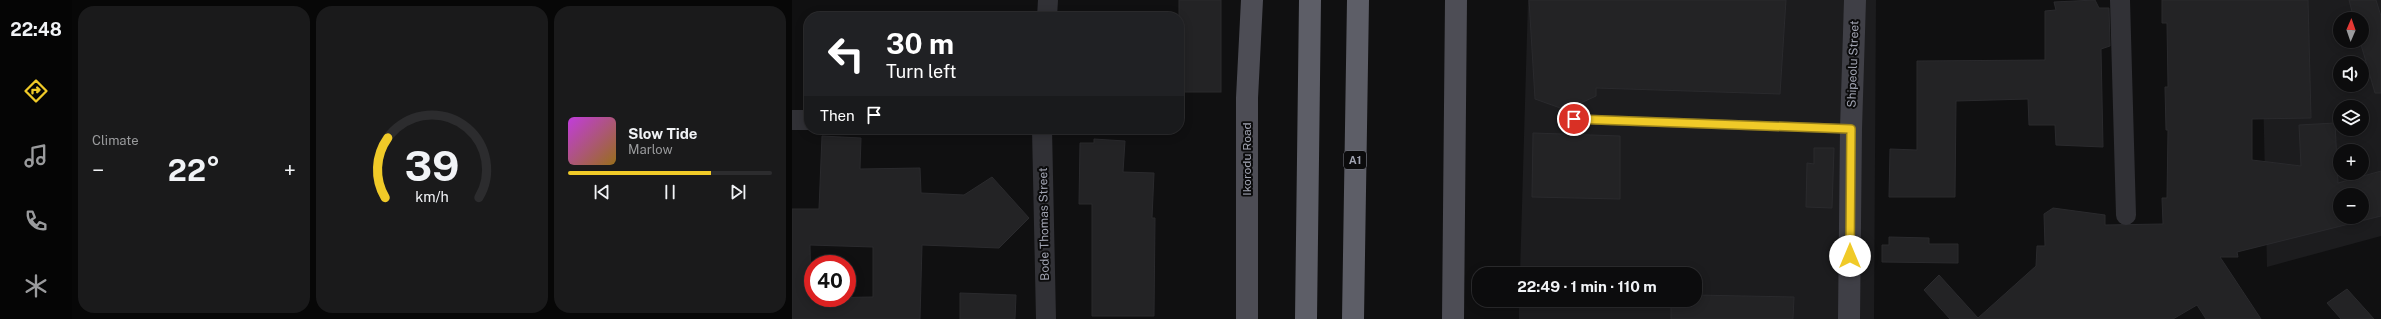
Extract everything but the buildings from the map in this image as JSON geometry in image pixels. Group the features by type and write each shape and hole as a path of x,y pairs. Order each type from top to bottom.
{"highway":[{"path":"1306,319 1310,0"},
{"name":"A1","path":"1352,319 1358,0"},
{"path":"1353,295 1361,319"}],"main road":[{"name":"Ikorodu Road","path":"1247,319 1247,98 1252,0"},
{"path":"1453,319 1456,0"}],"street":[{"path":"1047,12 1048,0"},
{"name":"Shipeolu Street","path":"1850,319 1851,129 1855,0"},
{"path":"2120,0 2126,215"},
{"path":"792,120 804,120"},
{"name":"Bode Thomas Street","path":"1042,134 1046,319"}],"lane":[{"path":"1574,119 1851,129"}],"shaded area":[{"path":"1528,0 1876,0 1874,319 1519,319 1519,307 1702,307 1702,267 1520,267"},
{"path":"2261,0 2381,0 2381,236 2267,267"}],"route":[{"path":"1574,119 1851,129 1850,256"}]}
